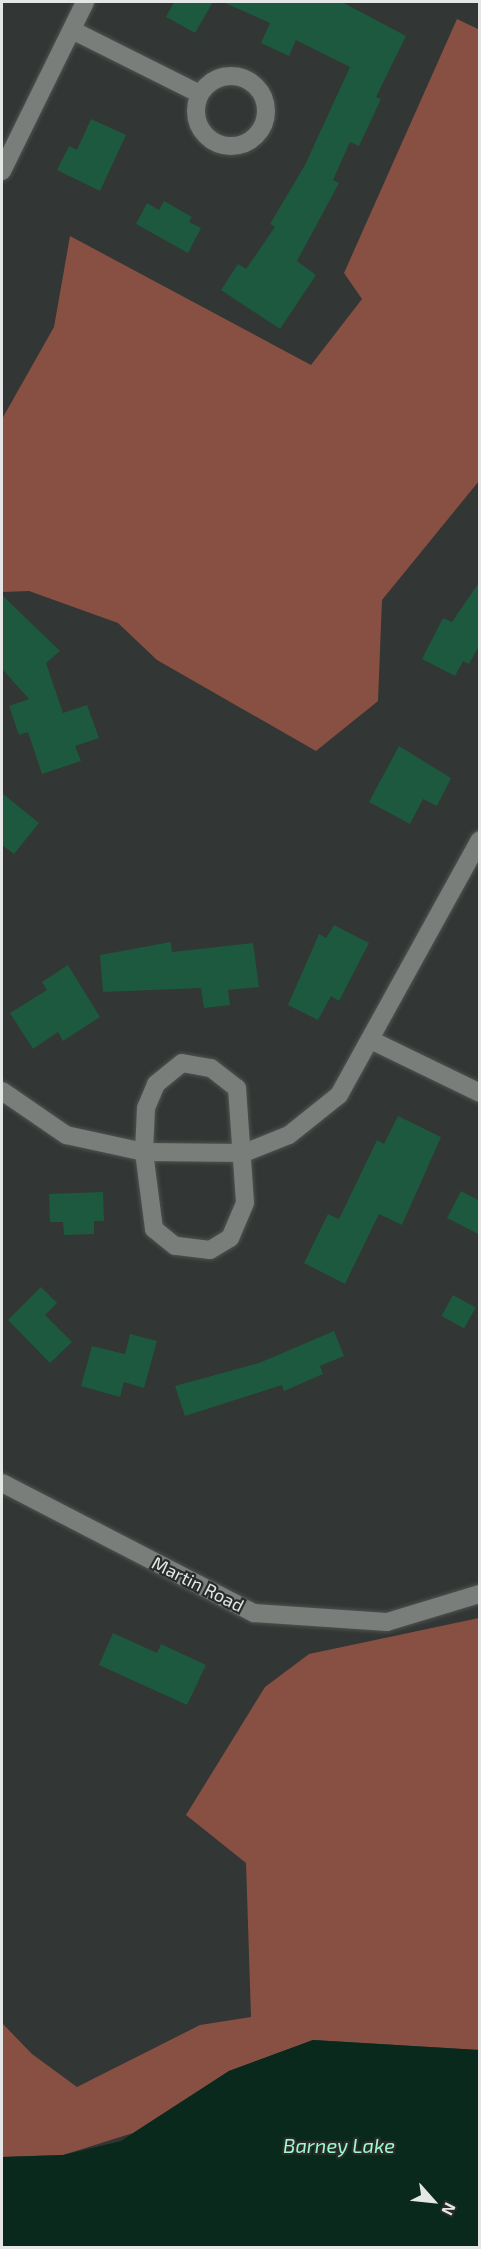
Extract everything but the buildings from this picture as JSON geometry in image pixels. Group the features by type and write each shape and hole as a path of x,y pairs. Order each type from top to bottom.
{"street":[{"path":"2,171 85,2"},
{"path":"72,30 200,94"},
{"path":"2,1092 66,1135 144,1152 244,1153 289,1135 339,1095 373,1041 480,840"},
{"path":"373,1041 480,1093"},
{"path":"182,1063 211,1068 237,1088 244,1153 245,1203 230,1238 210,1250 175,1246 154,1229 144,1152 146,1108 156,1083 182,1063"},
{"name":"Martin Road","path":"2,1483 254,1613 387,1622 480,1594"}],"shaded area":[{"path":"457,19 480,30 479,481 382,600 378,701 316,751 157,660 118,623 29,591 2,592 2,419 54,327 70,236 311,365 362,299 344,273"},
{"path":"479,1618 479,2050 313,2040 229,2071 133,2133 63,2155 2,2157 2,2023 32,2054 77,2087 200,2025 251,2017 246,1863 186,1815 265,1687 309,1654"}],"water":[{"name":"Barney Lake","path":"313,2040 479,2050 479,2247 2,2247 2,2157 63,2155 121,2141 229,2071"}]}
